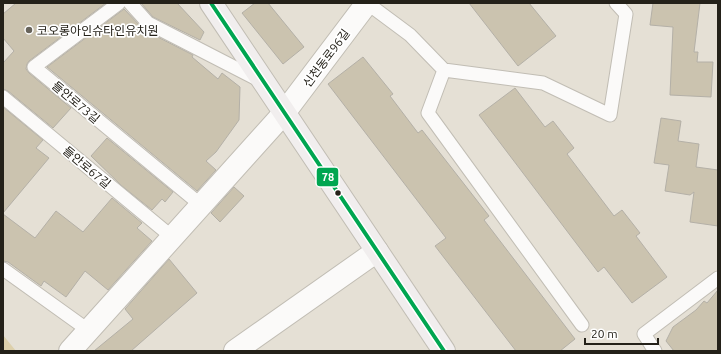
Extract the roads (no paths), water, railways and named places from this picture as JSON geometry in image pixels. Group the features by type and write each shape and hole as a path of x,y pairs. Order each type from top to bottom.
{"street":[{"path":"211,3 444,351"},
{"name":"신천동로96길","path":"284,113 367,3"},
{"path":"70,351 284,113"},
{"path":"235,351 377,251"}],"lane":[{"name":"들안로73길","path":"119,3 34,67 201,205"},
{"path":"130,3 148,23 264,83"},
{"path":"367,3 410,35 444,70 542,82 610,115 626,14 616,3"},
{"path":"444,70 428,113 582,325"},
{"name":"들안로67길","path":"3,97 172,237"},
{"path":"3,269 88,330"},
{"path":"654,351 644,334 718,278"}],"place":[{"name":"코오롱아인슈타인유치원","path":"29,30"}]}
